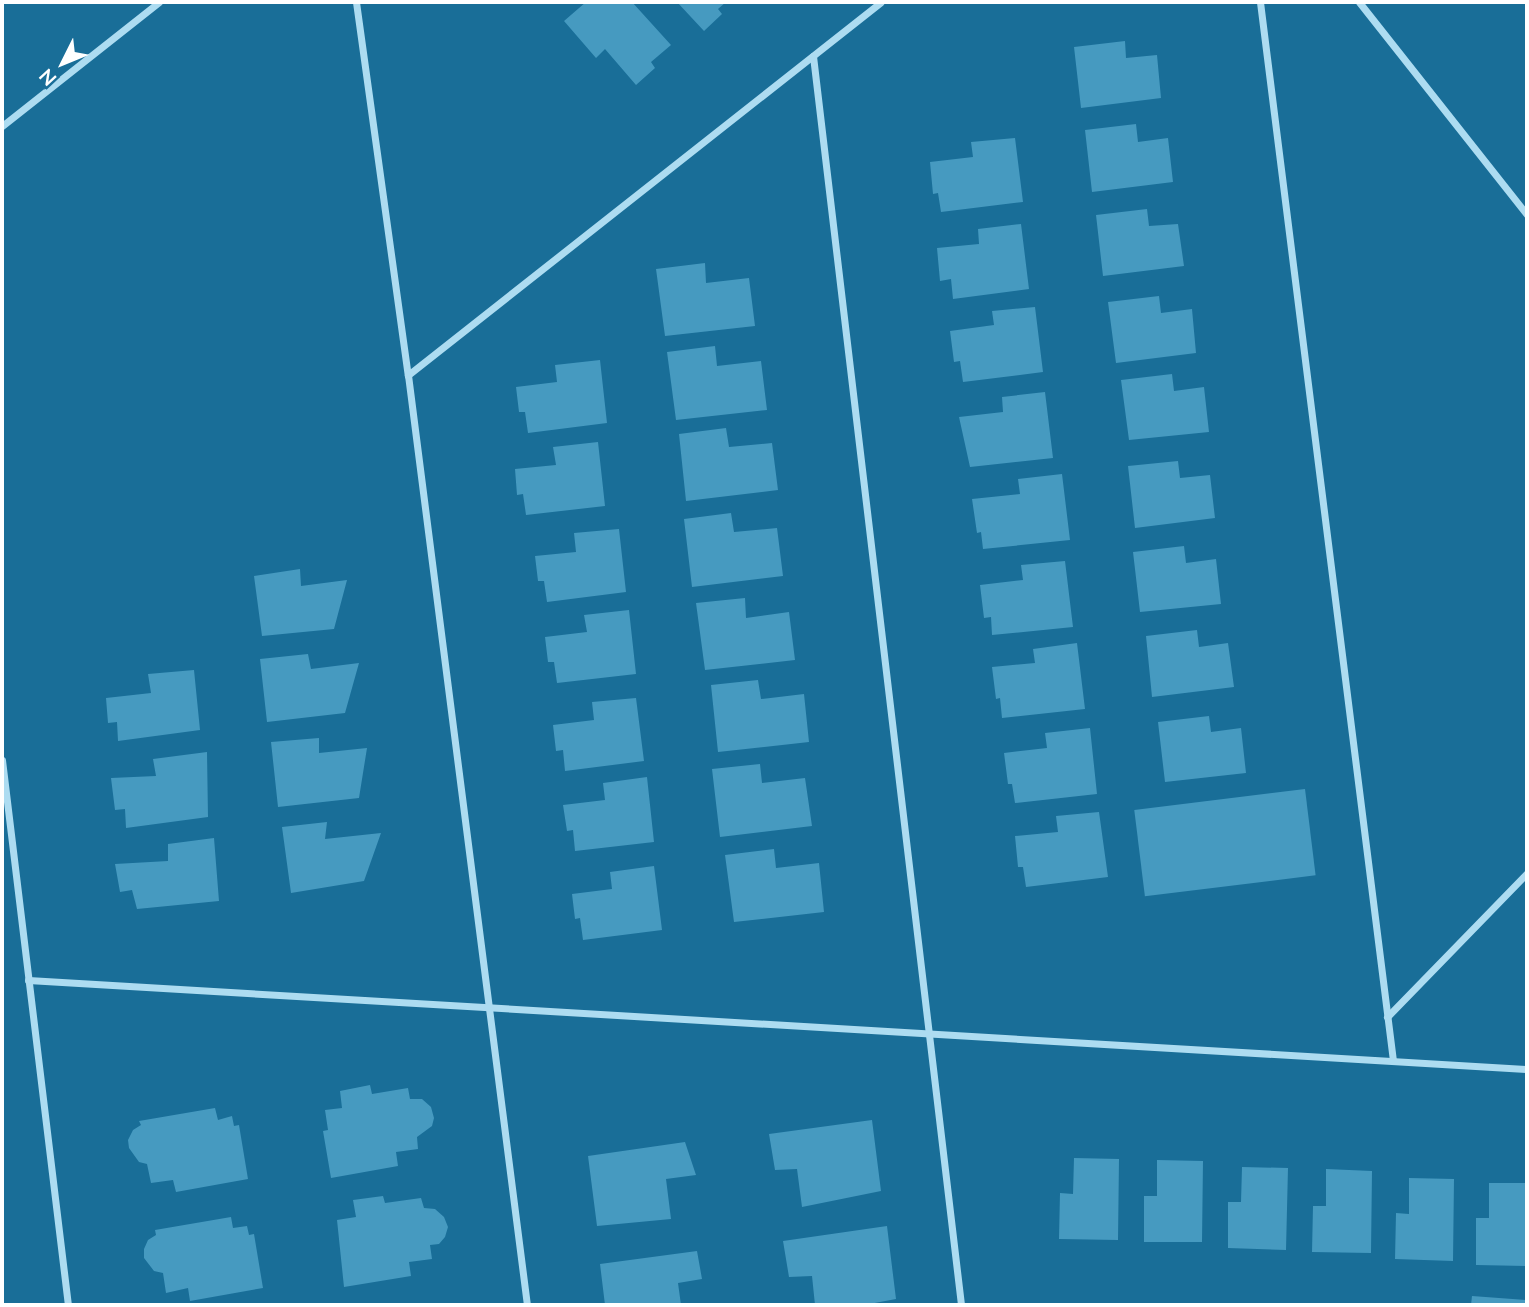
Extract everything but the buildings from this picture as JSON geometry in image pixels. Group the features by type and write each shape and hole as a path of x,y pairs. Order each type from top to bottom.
{"street":[{"path":"2,126 159,2"},
{"path":"356,2 408,374 527,1305"},
{"path":"408,374 881,2"},
{"path":"1260,2 1393,1061"},
{"path":"1359,2 1527,215"},
{"path":"813,55 961,1305"},
{"path":"2,760 68,1305"},
{"path":"1387,1017 1527,873"},
{"path":"28,980 1527,1069"}]}
